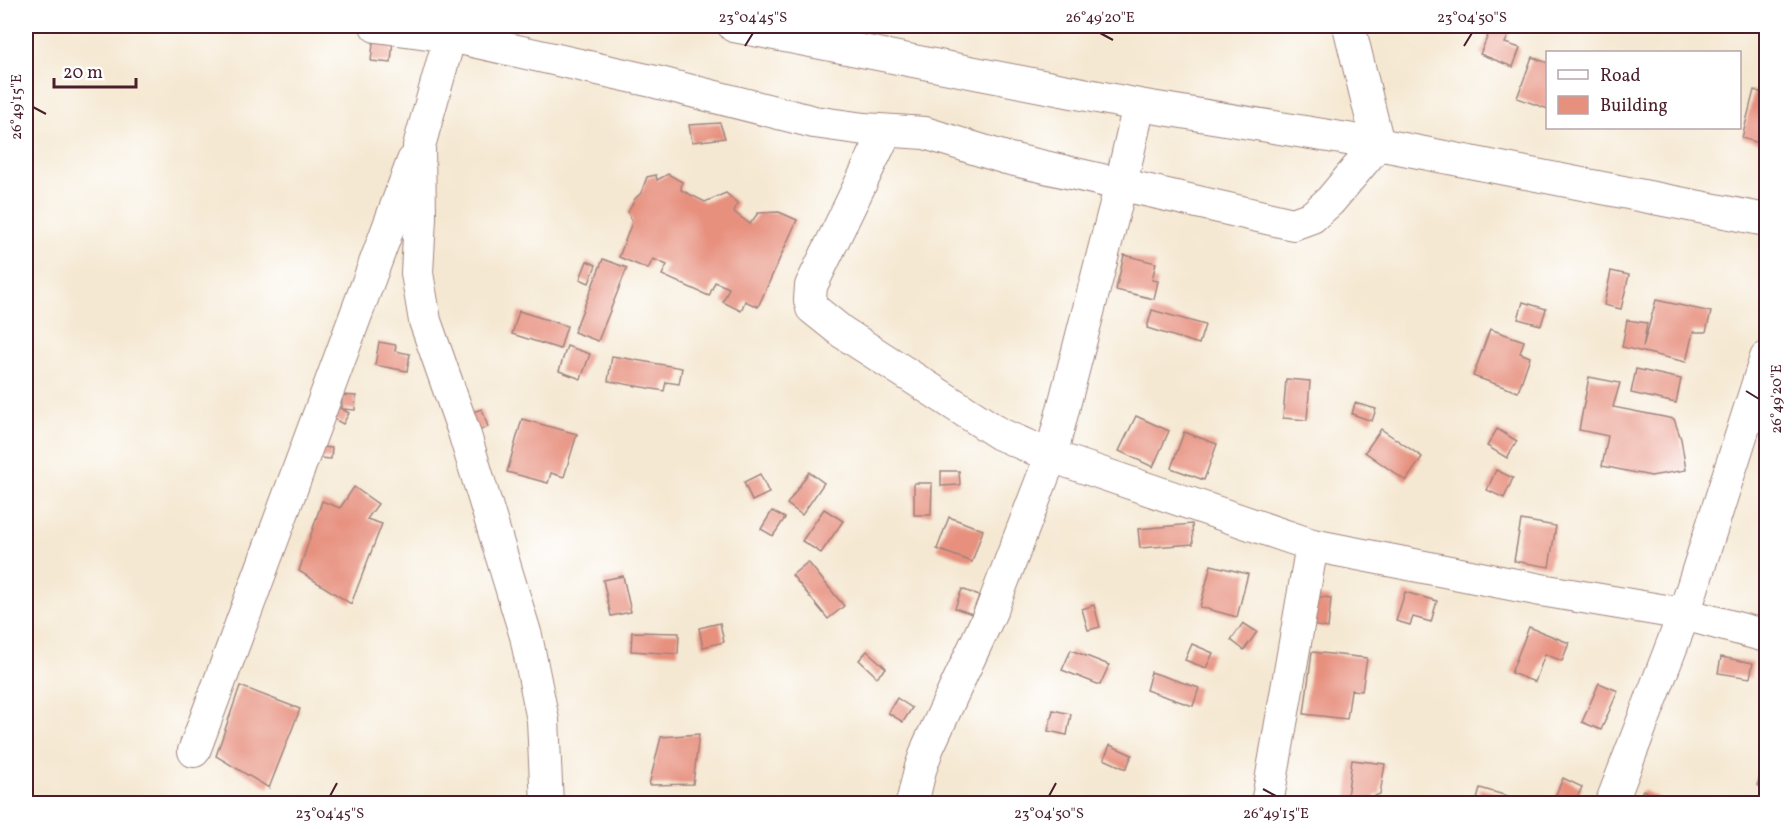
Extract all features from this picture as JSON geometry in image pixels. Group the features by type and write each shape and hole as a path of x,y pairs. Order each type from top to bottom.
{"street":[{"path":"376,26 450,36 656,82 814,122 886,131 925,133 1006,158 1293,224 1312,217 1330,201 1378,144"},
{"path":"734,26 1139,105 1378,144 1767,220"},
{"path":"1349,26 1378,144"},
{"path":"194,751 418,146 450,36"},
{"path":"912,804 928,747 992,609 1051,456 1139,105"},
{"path":"886,131 811,286 812,308 842,332 1000,434 1051,456 1312,545 1541,590 1684,614 1767,636"},
{"path":"418,146 420,218 417,273 425,321 463,429 526,636 543,720 547,804"},
{"path":"1611,804 1684,614 1767,358"},
{"path":"1267,804 1312,545"}],"building":[{"path":"1492,26 1512,28 1505,43 1520,48 1513,67 1480,54"},
{"path":"374,36 393,38 391,63 371,61"},
{"path":"1532,57 1546,62 1546,108 1517,98"},
{"path":"1754,90 1766,94 1766,145 1742,138"},
{"path":"720,123 725,138 692,142 689,125"},
{"path":"668,174 682,182 681,190 705,202 726,193 737,203 734,212 750,224 758,213 779,212 797,220 758,307 745,301 741,311 723,302 729,288 715,282 709,296 662,275 667,265 653,259 648,269 619,257 632,222 628,212 641,193 647,177 656,175 657,180"},
{"path":"1124,255 1156,263 1152,280 1158,281 1154,299 1116,290"},
{"path":"603,259 627,268 598,341 574,332"},
{"path":"587,261 596,265 589,283 580,279"},
{"path":"1611,271 1629,275 1621,309 1604,305"},
{"path":"1656,300 1711,312 1706,332 1693,332 1686,362 1622,347 1627,320 1647,323 1643,347"},
{"path":"1523,302 1546,309 1541,325 1518,319"},
{"path":"1152,310 1205,325 1199,344 1147,328"},
{"path":"519,311 567,326 560,349 512,334"},
{"path":"1490,329 1524,341 1520,353 1530,357 1518,392 1473,376"},
{"path":"379,342 396,345 395,351 410,354 407,371 375,365"},
{"path":"567,346 590,354 581,379 559,371"},
{"path":"612,356 682,368 679,384 666,382 664,391 608,381"},
{"path":"1636,369 1681,379 1676,403 1631,393"},
{"path":"1589,377 1620,383 1613,407 1674,419 1681,439 1686,470 1651,476 1602,466 1608,436 1579,430"},
{"path":"1286,379 1310,381 1307,420 1283,418"},
{"path":"342,395 356,396 355,410 342,409"},
{"path":"1355,403 1376,409 1372,421 1352,414"},
{"path":"337,407 349,413 343,424 332,418"},
{"path":"482,409 488,427 472,433 466,414"},
{"path":"1136,416 1169,431 1153,467 1119,451"},
{"path":"522,419 577,434 564,477 551,473 548,483 507,472"},
{"path":"1381,429 1422,457 1406,481 1365,452"},
{"path":"1497,429 1517,441 1507,458 1487,446"},
{"path":"1184,432 1217,444 1204,480 1171,468"},
{"path":"321,447 332,448 331,459 320,458"},
{"path":"1496,470 1513,478 1504,498 1487,490"},
{"path":"941,471 959,471 960,485 941,486"},
{"path":"809,472 824,483 802,515 787,504"},
{"path":"760,474 769,493 752,501 744,482"},
{"path":"914,483 932,483 931,515 914,515"},
{"path":"354,487 378,504 367,519 382,524 351,604 299,571 322,501 340,508"},
{"path":"824,509 843,521 821,553 802,541"},
{"path":"772,511 785,518 773,536 761,529"},
{"path":"949,517 983,530 972,562 937,549"},
{"path":"1521,520 1556,526 1549,567 1514,561"},
{"path":"1192,524 1193,544 1140,548 1138,529"},
{"path":"808,562 844,606 828,619 792,575"},
{"path":"1211,565 1248,574 1237,617 1200,607"},
{"path":"623,576 631,612 611,616 603,580"},
{"path":"962,589 979,596 972,614 955,608"},
{"path":"1405,592 1437,601 1431,622 1413,617 1410,625 1396,621"},
{"path":"1314,596 1331,598 1328,628 1310,625"},
{"path":"1094,605 1100,627 1088,630 1082,609"},
{"path":"720,623 724,642 703,647 699,628"},
{"path":"1243,623 1257,632 1244,650 1231,640"},
{"path":"1529,627 1569,643 1562,661 1545,654 1535,682 1511,673"},
{"path":"632,632 679,633 678,654 631,651"},
{"path":"1192,644 1213,653 1206,668 1185,660"},
{"path":"1071,650 1109,665 1100,685 1062,670"},
{"path":"867,651 886,668 877,677 859,660"},
{"path":"1312,652 1367,658 1362,691 1351,690 1347,719 1304,714"},
{"path":"1721,657 1753,663 1750,678 1718,673"},
{"path":"1151,672 1199,688 1193,706 1146,690"},
{"path":"1599,683 1618,691 1601,730 1582,722"},
{"path":"240,686 300,709 269,788 216,756"},
{"path":"897,698 912,708 903,722 888,713"},
{"path":"1053,710 1071,714 1067,735 1048,731"},
{"path":"699,734 693,784 649,785 661,737"},
{"path":"1110,745 1132,755 1126,769 1104,759"},
{"path":"1352,760 1385,764 1380,794 1375,796 1374,804 1346,804"},
{"path":"1763,767 1766,768 1766,789 1757,785"},
{"path":"1563,778 1582,787 1574,804 1552,804"},
{"path":"1480,788 1511,797 1509,804 1476,804"},
{"path":"1643,790 1663,800 1662,804 1636,804"},
{"path":"1199,797 1200,804 1179,804 1179,798"}]}
